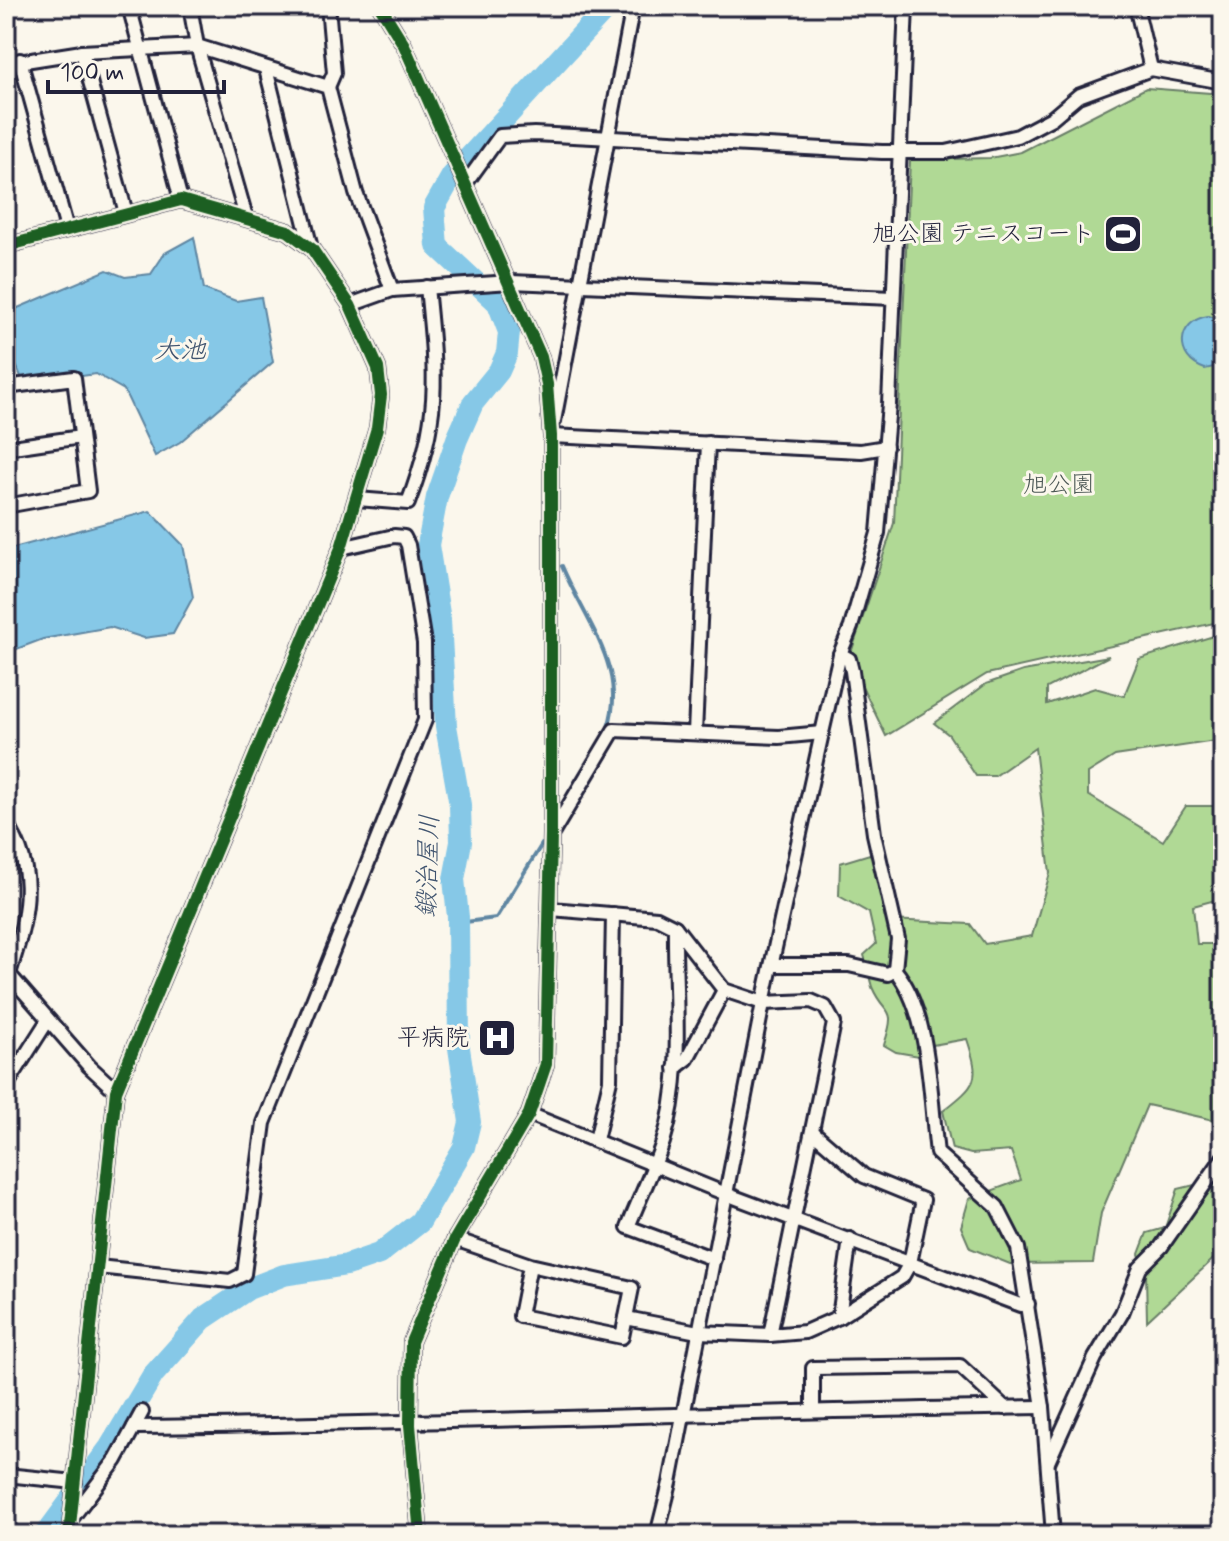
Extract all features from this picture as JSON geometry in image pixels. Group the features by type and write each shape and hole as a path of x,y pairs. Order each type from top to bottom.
{"street":[{"path":"129,6 181,200"},
{"path":"190,6 197,46 246,217"},
{"path":"328,6 334,73 328,87 356,193 392,290"},
{"path":"380,6 404,45 511,282 541,357 547,384 551,436 551,909 546,1064 529,1114 455,1239 411,1342 410,1425 420,1535"},
{"path":"551,436 633,6"},
{"path":"657,1535 763,1003 822,733 840,654 878,533 886,447 906,6"},
{"path":"1136,6 1151,69"},
{"path":"6,64 82,52 197,46 328,87"},
{"path":"82,52 126,213"},
{"path":"20,60 67,229"},
{"path":"266,69 312,249"},
{"path":"466,183 500,136 534,134 609,140 946,152 1018,136 1052,118 1078,96 1151,69 1223,82"},
{"path":"6,230 8,245 181,200 288,231 312,249 350,305 378,368 381,395 377,428 341,548 116,1091 69,1535"},
{"path":"350,305 392,290 511,282 893,298"},
{"path":"357,499 408,503 422,468 431,436 437,379 427,287"},
{"path":"6,387 74,378 88,491 6,506"},
{"path":"551,436 861,451 886,447"},
{"path":"6,448 81,437"},
{"path":"695,733 708,443"},
{"path":"98,1267 230,1281 244,1274 264,1123 425,720 424,643 408,545 404,537 394,536 341,548"},
{"path":"840,654 849,659 852,671 874,834 898,939 895,970 910,992 919,1022 937,1153 997,1207 1011,1228 1025,1274 1043,1407 1053,1535"},
{"path":"551,834 614,730 779,737 822,733"},
{"path":"6,823 22,847 28,884 20,940 8,973 116,1091"},
{"path":"551,909 657,918 675,927 724,990 763,1003 811,1001 825,1007 834,1023 770,1335"},
{"path":"596,1140 610,1080 613,914"},
{"path":"675,927 675,1068 663,1141 628,1227 714,1259"},
{"path":"772,965 849,965 888,974 895,970"},
{"path":"675,1068 687,1059 724,990"},
{"path":"6,1086 48,1020"},
{"path":"529,1114 726,1194 1020,1305 1028,1304"},
{"path":"626,1318 698,1332 770,1335 805,1332 839,1317 902,1277 910,1263 923,1200 864,1176 813,1132"},
{"path":"1048,1462 1095,1358 1122,1313 1140,1268 1161,1247 1223,1158"},
{"path":"455,1239 530,1265 632,1288 622,1337 520,1316 530,1265"},
{"path":"839,1317 850,1239"},
{"path":"813,1410 813,1368 960,1366 1005,1408"},
{"path":"134,1427 410,1425 681,1418 813,1410 1043,1407"},
{"path":"71,1515 88,1501 142,1412"},
{"path":"6,1475 75,1483"}],"green space":[{"name":"旭公園","path":"1146,88 1223,94 1223,621 987,674 886,736 849,659 894,523 910,160 990,158 1021,152"},
{"path":"1223,633 1223,740 1115,756 1088,773 1088,795 1163,841 1186,806 1223,806 1223,898 1193,906 1197,944 1223,944 1223,1128 1209,1119 1147,1105 1101,1213 1093,1263 1010,1264 970,1248 961,1227 969,1199 1021,1180 1011,1151 971,1154 952,1149 943,1111 973,1081 974,1064 967,1039 927,1046 919,1056 896,1052 884,1045 890,1016 872,987 864,955 876,944 869,913 839,896 840,863 873,853 890,920 970,924 985,944 1032,936 1050,873 1035,748 995,776 976,776 949,735 934,723 986,684 1023,671 1109,656 1047,688 1047,704 1095,688 1124,696 1139,659"},
{"path":"1223,1172 1223,1250 1147,1321 1146,1273 1139,1254 1147,1233 1165,1228 1178,1189 1219,1179"}],"water":[{"name":"大池","path":"194,237 204,289 236,301 261,297 273,362 180,442 155,456 124,390 96,374 24,384 6,341 6,313 107,270 125,277 151,274 165,253"},
{"path":"1208,316 1223,321 1223,365 1205,369 1188,357 1183,341 1190,325"},
{"path":"150,511 183,545 193,597 173,634 144,638 110,627 43,639 6,653 6,550"}],"waterway":[{"name":"鍛治屋川","path":"45,1535 110,1447 153,1375 203,1319 248,1289 284,1275 347,1265 379,1254 420,1222 464,1147 470,1122 459,1048 458,917 454,879 461,842 460,805 446,726 440,620 428,545 437,497 457,439 473,403 499,371 507,353 509,332 498,303 437,246 434,208 452,176 608,6"},
{"path":"562,566 593,628 609,669 613,690 612,712 605,735"},
{"path":"458,923 496,918 542,844"}],"cycle path":[{"path":"380,6 404,45 541,357 547,384 551,436 551,834 546,1064 529,1114 455,1239 411,1342 410,1425 420,1535"},
{"path":"6,246 181,200 288,231 312,249 350,305 378,368 381,395 377,428 341,548 116,1091 69,1535"}],"place":[{"name":"旭公園 テニスコート","path":"1123,234"},
{"name":"平病院","path":"497,1038"}]}
